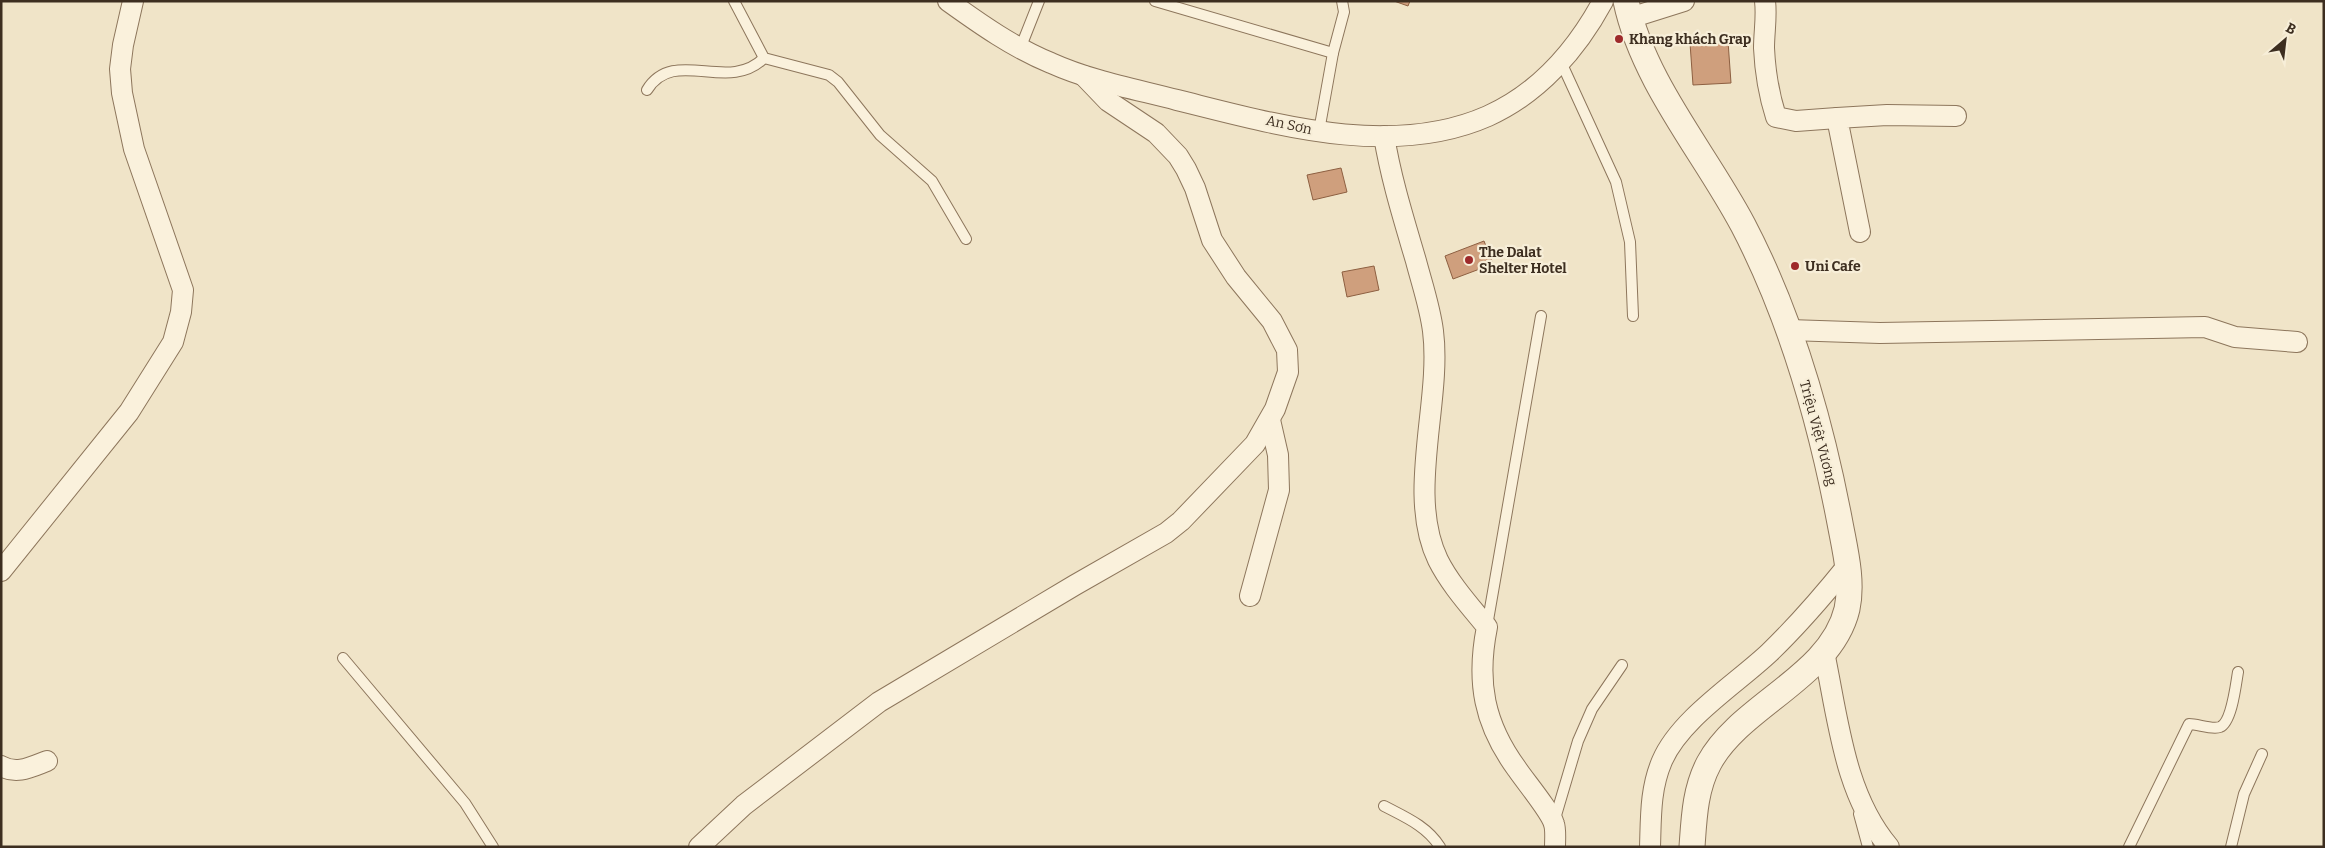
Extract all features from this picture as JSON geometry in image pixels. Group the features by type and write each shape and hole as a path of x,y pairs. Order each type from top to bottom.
{"street":[{"path":"1,571 129,412 173,342 181,312 183,290 134,149 122,93 120,69 123,45 133,1"},
{"name":"An Sơn","path":"948,1 1020,49 1084,76 1209,108 1319,132 1384,136 1433,132 1487,116 1511,104 1561,62 1583,35 1604,1"},
{"path":"1628,10 1684,1"},
{"path":"1765,1 1764,47 1776,117 1796,121 1887,115 1956,116"},
{"name":"Triệu Việt Vương","path":"1628,10 1647,61 1743,225 1782,307 1831,478 1848,566 1847,608 1841,625 1824,652 1731,734 1716,751 1703,776 1697,794 1692,847"},
{"path":"699,847 744,805 879,702 1166,533 1239,462 1255,444 1270,420 1286,382 1289,361 1283,341 1272,321 1236,277 1212,240 1195,188 1178,156 1156,133 1108,102 1084,76"},
{"path":"1837,118 1860,232"},
{"path":"1384,136 1390,170 1428,305 1433,332 1434,366 1425,494 1430,538 1438,560 1487,627 1481,668 1484,695 1490,721 1502,747 1554,823 1555,847"},
{"path":"1789,330 1880,333 2205,327 2234,338 2297,342"},
{"path":"1250,596 1279,490 1278,455 1270,420"},
{"path":"1650,847 1651,792 1663,758 1686,725 1769,653 1816,604 1848,566"},
{"path":"1824,652 1845,755 1855,791 1889,847"},
{"path":"1,766 10,771 22,770 47,761"}],"lane":[{"path":"734,1 764,58 829,75 838,82 880,134 932,181 966,239"},
{"path":"1020,49 1040,1"},
{"path":"1155,1 1333,53"},
{"path":"1319,132 1333,53 1344,12 1342,1"},
{"path":"648,90 658,75 679,70 731,73 756,66 764,58"},
{"path":"1561,62 1616,182 1630,242 1633,316"},
{"path":"1487,627 1541,316"},
{"path":"343,658 466,803 493,847"},
{"path":"1554,823 1578,741 1592,709 1622,665"},
{"path":"2129,847 2189,724 2218,727 2224,723 2231,707 2238,672"},
{"path":"2231,847 2244,794 2262,754"},
{"path":"1855,791 1868,847"},
{"path":"1384,806 1425,828 1440,847"}],"building":[{"path":"1394,1 1410,1 1408,6"},
{"path":"1728,41 1731,83 1693,85 1690,43"},
{"path":"1341,168 1347,192 1313,200 1307,175"},
{"name":"The Dalat Shelter Hotel","path":"1484,241 1493,264 1453,279 1445,256"},
{"path":"1374,266 1379,290 1347,297 1342,272"}],"place":[{"name":"Khang khách Grap","path":"1619,39"},
{"name":"The Dalat Shelter Hotel","path":"1469,260"},
{"name":"Uni Cafe","path":"1795,266"}]}
